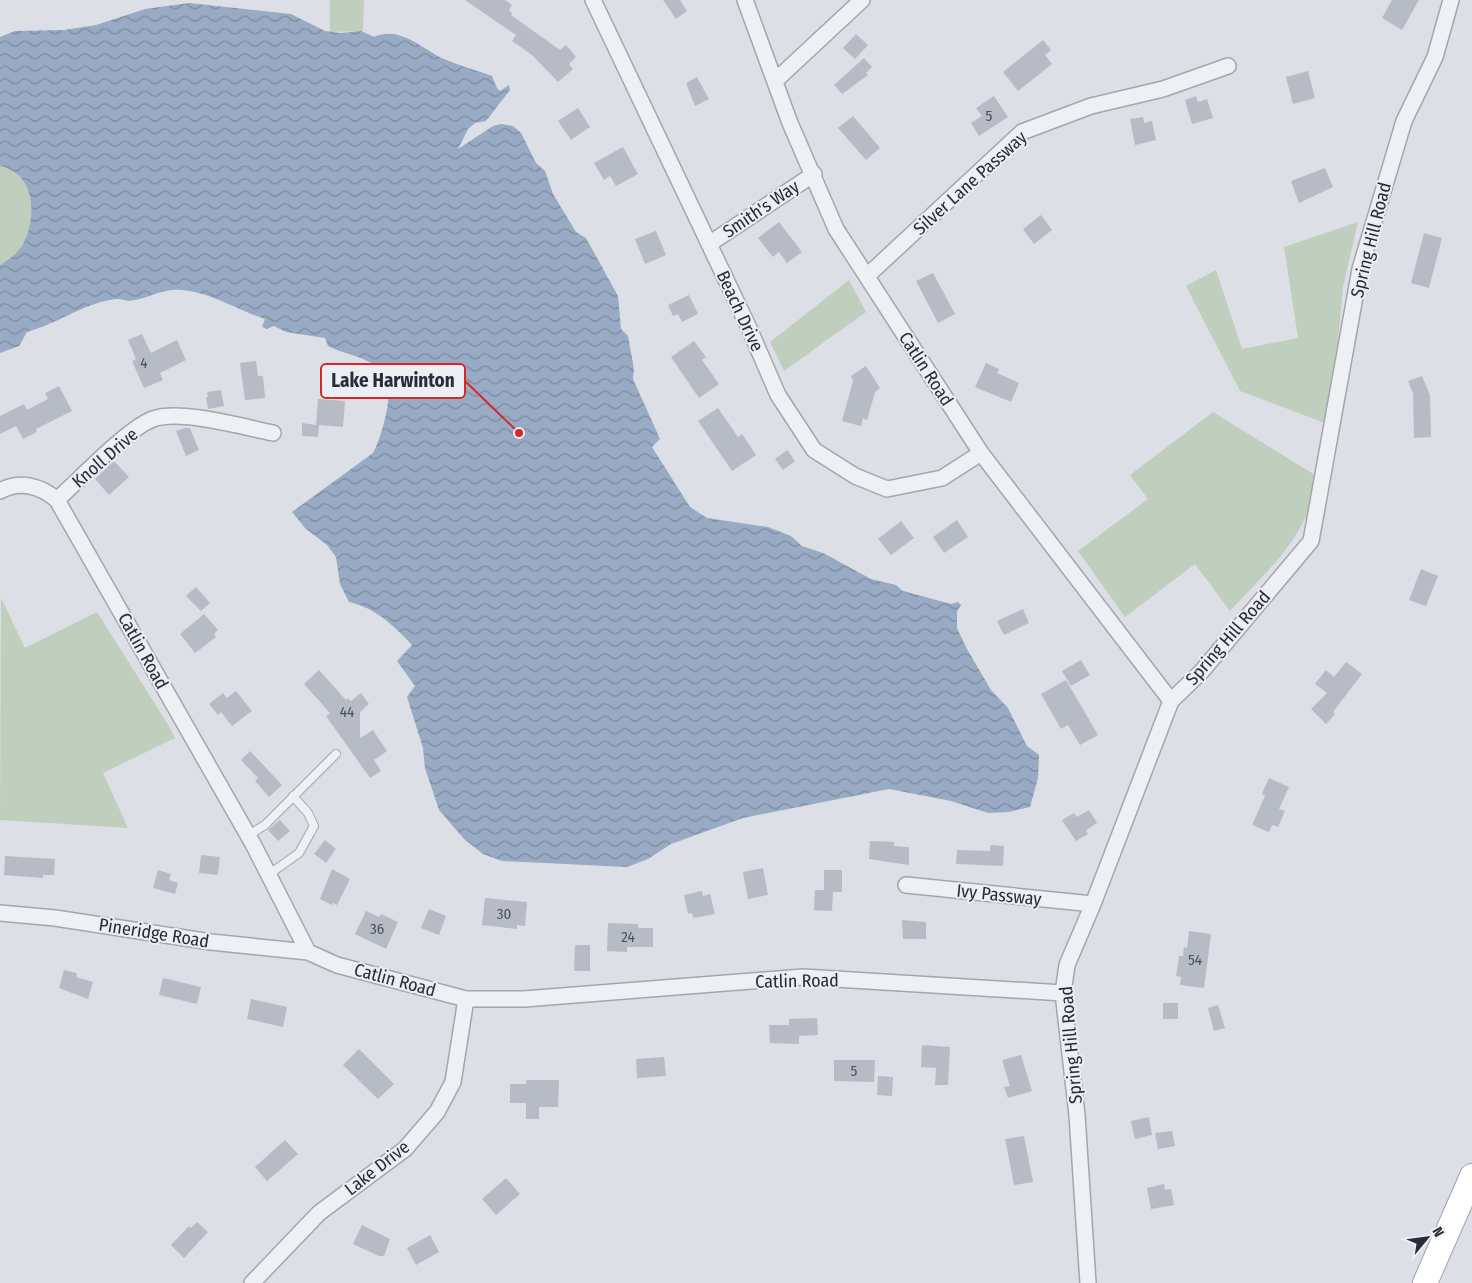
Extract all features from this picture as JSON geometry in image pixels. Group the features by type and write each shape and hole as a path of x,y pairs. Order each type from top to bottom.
{"main road":[{"path":"1425,1283 1472,1176"}],"street":[{"name":"Beach Drive","path":"593,0 708,244 750,328 778,395 814,450 855,476 887,489 942,478 981,453"},
{"name":"Catlin Road","path":"745,0 790,123 814,174 836,229 981,453 1171,700"},
{"path":"775,81 862,0"},
{"name":"Spring Hill Road","path":"1088,1283 1077,1115 1063,993 1067,965 1093,904 1171,700 1202,671 1311,541 1360,269 1404,121 1435,57 1452,0"},
{"name":"Silver Lane Passway","path":"867,276 1022,132 1091,106 1163,89 1228,66"},
{"name":"Smith's Way","path":"708,244 814,174"},
{"name":"Knoll Drive","path":"57,500 134,430 153,419 181,416 273,433"},
{"path":"0,491 24,484 48,492 57,500"},
{"name":"Catlin Road","path":"57,500 247,836 308,952 337,965 466,999 524,999 803,977 1063,993"},
{"name":"Ivy Passway","path":"906,885 1093,904"},
{"name":"Pineridge Road","path":"0,913 55,918 211,942 308,952"},
{"name":"Lake Drive","path":"252,1283 319,1213 405,1149 437,1112 453,1082 466,999"}],"lane":[{"path":"247,836 265,825 336,754"},
{"path":"268,875 299,853 314,826 308,813 293,796"}],"green space":[{"path":"330,0 364,0 363,31 330,32"},
{"path":"0,166 12,171 21,178 27,187 31,210 28,233 23,244 16,253 0,265"},
{"path":"1358,222 1343,287 1330,425 1240,391 1186,286 1216,270 1242,349 1298,338 1284,247"},
{"path":"849,280 866,312 784,371 770,342"},
{"path":"1213,412 1320,478 1305,519 1285,551 1230,611 1195,564 1125,617 1078,551 1148,499 1130,475"},
{"path":"1,598 25,648 97,612 167,723 175,738 103,773 128,828 0,820"}],"water":[{"path":"189,3 291,14 325,31 340,33 361,31 374,37 384,34 402,36 444,59 492,76 500,91 509,85 510,90 486,121 475,123 468,129 458,149 493,126 501,124 513,126 521,133 536,163 545,171 553,194 576,232 586,238 618,296 621,329 628,336 634,369 633,379 660,439 652,447 690,507 707,518 768,527 791,536 802,546 823,553 871,579 896,585 903,591 951,604 958,602 961,605 957,611 957,628 967,649 991,690 1008,708 1027,746 1039,755 1038,778 1030,807 1009,812 988,813 951,801 889,789 743,818 671,844 648,859 627,867 502,861 483,854 464,839 439,810 425,768 423,748 407,697 415,686 397,661 412,645 391,624 376,613 368,608 349,602 340,584 336,557 327,545 305,528 292,512 373,453 383,428 388,397 387,381 378,368 367,361 328,346 325,338 286,332 274,326 267,329 262,327 265,319 203,294 181,290 161,292 129,301 118,299 106,301 83,308 50,324 27,332 19,346 0,353 0,265 16,253 23,244 28,233 31,210 27,187 21,178 12,171 0,166 0,37 15,31 64,30 96,25 145,9"}],"building":[{"path":"465,0 505,0 512,5 509,10 512,13 511,15 560,50 566,45 576,57 569,64 573,69 558,82 532,55 512,41 516,35"},
{"path":"663,0 680,0 687,11 676,19"},
{"path":"1392,0 1419,0 1402,30 1382,18"},
{"path":"856,34 868,45 855,59 843,48"},
{"path":"1043,40 1051,50 1045,55 1052,64 1018,91 1003,72"},
{"path":"864,58 872,67 866,73 868,75 842,94 834,85"},
{"path":"1308,71 1315,98 1293,104 1286,77"},
{"path":"697,77 709,99 695,106 686,83"},
{"path":"994,96 1008,117 979,136 971,123 982,116 976,108"},
{"path":"1196,96 1198,102 1207,99 1213,118 1192,124 1185,100"},
{"path":"578,108 590,127 571,140 558,121"},
{"path":"853,116 880,148 866,160 838,128"},
{"path":"1143,117 1144,123 1152,121 1156,140 1135,145 1130,119"},
{"path":"623,147 638,174 616,186 610,176 604,180 594,163"},
{"path":"1325,168 1333,187 1299,203 1291,181"},
{"path":"1041,215 1052,230 1034,244 1023,229"},
{"path":"779,222 802,252 787,263 779,252 773,257 758,238"},
{"path":"656,231 666,255 645,264 635,239"},
{"path":"1424,233 1442,238 1429,288 1411,283"},
{"path":"933,273 955,314 938,323 916,281"},
{"path":"689,295 698,314 682,322 678,314 673,316 668,305"},
{"path":"142,334 151,353 177,340 186,360 160,373 163,380 144,388 132,361 136,359 128,340"},
{"path":"694,341 706,357 702,360 719,384 699,398 671,357"},
{"path":"256,361 258,376 263,376 265,398 245,400 240,363"},
{"path":"986,363 999,369 997,373 1019,383 1011,402 975,387"},
{"path":"866,366 880,388 875,392 867,420 863,418 861,426 842,421 853,381 851,376"},
{"path":"1422,376 1430,395 1431,437 1414,438 1413,393 1408,381"},
{"path":"59,386 72,411 36,429 37,432 23,439 16,426 0,434 0,416 24,404 27,410 48,399 45,393"},
{"path":"221,390 224,406 208,409 207,392"},
{"path":"318,399 345,401 343,427 319,425 318,437 302,436 302,423 316,425"},
{"path":"718,408 738,437 742,434 756,455 732,471 698,421"},
{"path":"190,428 199,450 186,456 176,431"},
{"path":"787,450 795,461 783,470 775,459"},
{"path":"114,461 129,477 109,495 95,479"},
{"path":"957,520 968,537 944,553 933,537"},
{"path":"901,521 914,538 891,555 878,539"},
{"path":"1421,569 1438,576 1426,606 1409,600"},
{"path":"196,587 210,603 201,611 186,596"},
{"path":"1023,609 1029,623 1004,635 997,621"},
{"path":"204,614 218,630 214,634 216,637 195,653 180,634"},
{"path":"1081,660 1090,675 1071,686 1062,671"},
{"path":"1346,662 1362,674 1326,724 1311,709 1327,693 1315,684 1326,670 1334,677"},
{"path":"319,670 346,700 348,698 351,701 361,693 369,704 360,712 360,738 373,730 387,751 374,760 381,771 370,778 326,716 330,713 304,684"},
{"path":"1066,680 1098,735 1080,745 1068,725 1061,729 1041,694"},
{"path":"236,691 252,711 232,726 221,712 218,715 209,704 223,693 227,698"},
{"path":"250,751 282,785 269,797 255,781 258,778 241,760"},
{"path":"1269,778 1289,787 1279,809 1285,811 1278,827 1272,825 1269,832 1252,825 1265,796 1262,794"},
{"path":"1089,810 1097,823 1086,830 1088,834 1076,841 1062,820 1074,813 1077,817"},
{"path":"280,820 290,831 278,841 268,830"},
{"path":"325,840 336,849 326,863 314,854"},
{"path":"870,841 894,842 894,846 909,847 909,865 869,859"},
{"path":"990,845 1004,846 1003,866 956,864 957,850 990,851"},
{"path":"201,855 220,857 218,875 199,873"},
{"path":"5,856 55,859 54,875 43,875 43,878 4,875"},
{"path":"763,868 768,895 748,899 743,872"},
{"path":"332,869 350,879 337,905 333,903 332,905 320,899"},
{"path":"158,870 171,874 169,880 178,883 175,894 153,888"},
{"path":"824,870 842,870 842,892 833,892 832,911 814,910 815,890 824,890"},
{"path":"702,891 703,896 710,894 715,914 693,918 692,913 688,914 684,895"},
{"path":"485,898 527,902 525,926 517,925 517,929 482,925"},
{"path":"429,909 446,916 439,935 421,928"},
{"path":"366,911 379,917 381,914 398,922 386,949 355,934"},
{"path":"902,920 926,922 926,939 903,939"},
{"path":"608,923 638,924 638,928 653,928 653,947 627,947 627,952 607,951"},
{"path":"1189,931 1211,934 1204,988 1180,985 1181,977 1176,976 1179,956 1183,956 1184,947 1187,948"},
{"path":"575,945 590,945 590,971 574,971"},
{"path":"64,970 77,973 76,977 93,982 88,999 59,988"},
{"path":"163,978 201,987 197,1004 159,995"},
{"path":"251,999 287,1007 283,1027 247,1019"},
{"path":"1163,1003 1178,1003 1178,1019 1163,1019"},
{"path":"1218,1005 1225,1028 1214,1031 1208,1008"},
{"path":"817,1018 818,1035 799,1036 799,1044 770,1043 769,1025 789,1025 789,1019"},
{"path":"922,1045 950,1047 948,1085 935,1085 936,1068 921,1067"},
{"path":"359,1049 394,1084 378,1099 343,1065"},
{"path":"1021,1055 1032,1091 1008,1098 1004,1087 1010,1086 1002,1060"},
{"path":"664,1057 666,1076 637,1078 636,1059"},
{"path":"834,1060 875,1060 874,1082 834,1081"},
{"path":"878,1076 893,1077 892,1096 877,1095"},
{"path":"526,1080 559,1080 558,1107 539,1107 539,1119 526,1119 526,1103 510,1103 510,1084 526,1084"},
{"path":"1149,1117 1152,1135 1135,1139 1131,1121"},
{"path":"1172,1131 1175,1146 1158,1149 1155,1133"},
{"path":"1024,1136 1033,1182 1014,1185 1005,1139"},
{"path":"285,1140 298,1154 267,1181 255,1167"},
{"path":"506,1178 520,1194 496,1215 482,1199"},
{"path":"1164,1184 1165,1190 1171,1189 1174,1205 1151,1209 1147,1188"},
{"path":"197,1222 208,1232 184,1258 171,1245 189,1226 191,1228"},
{"path":"362,1225 390,1239 384,1256 379,1256 353,1244"},
{"path":"430,1235 439,1252 416,1265 407,1248"}],"place":[{"name":"Lake Harwinton","path":"519,433"}]}
